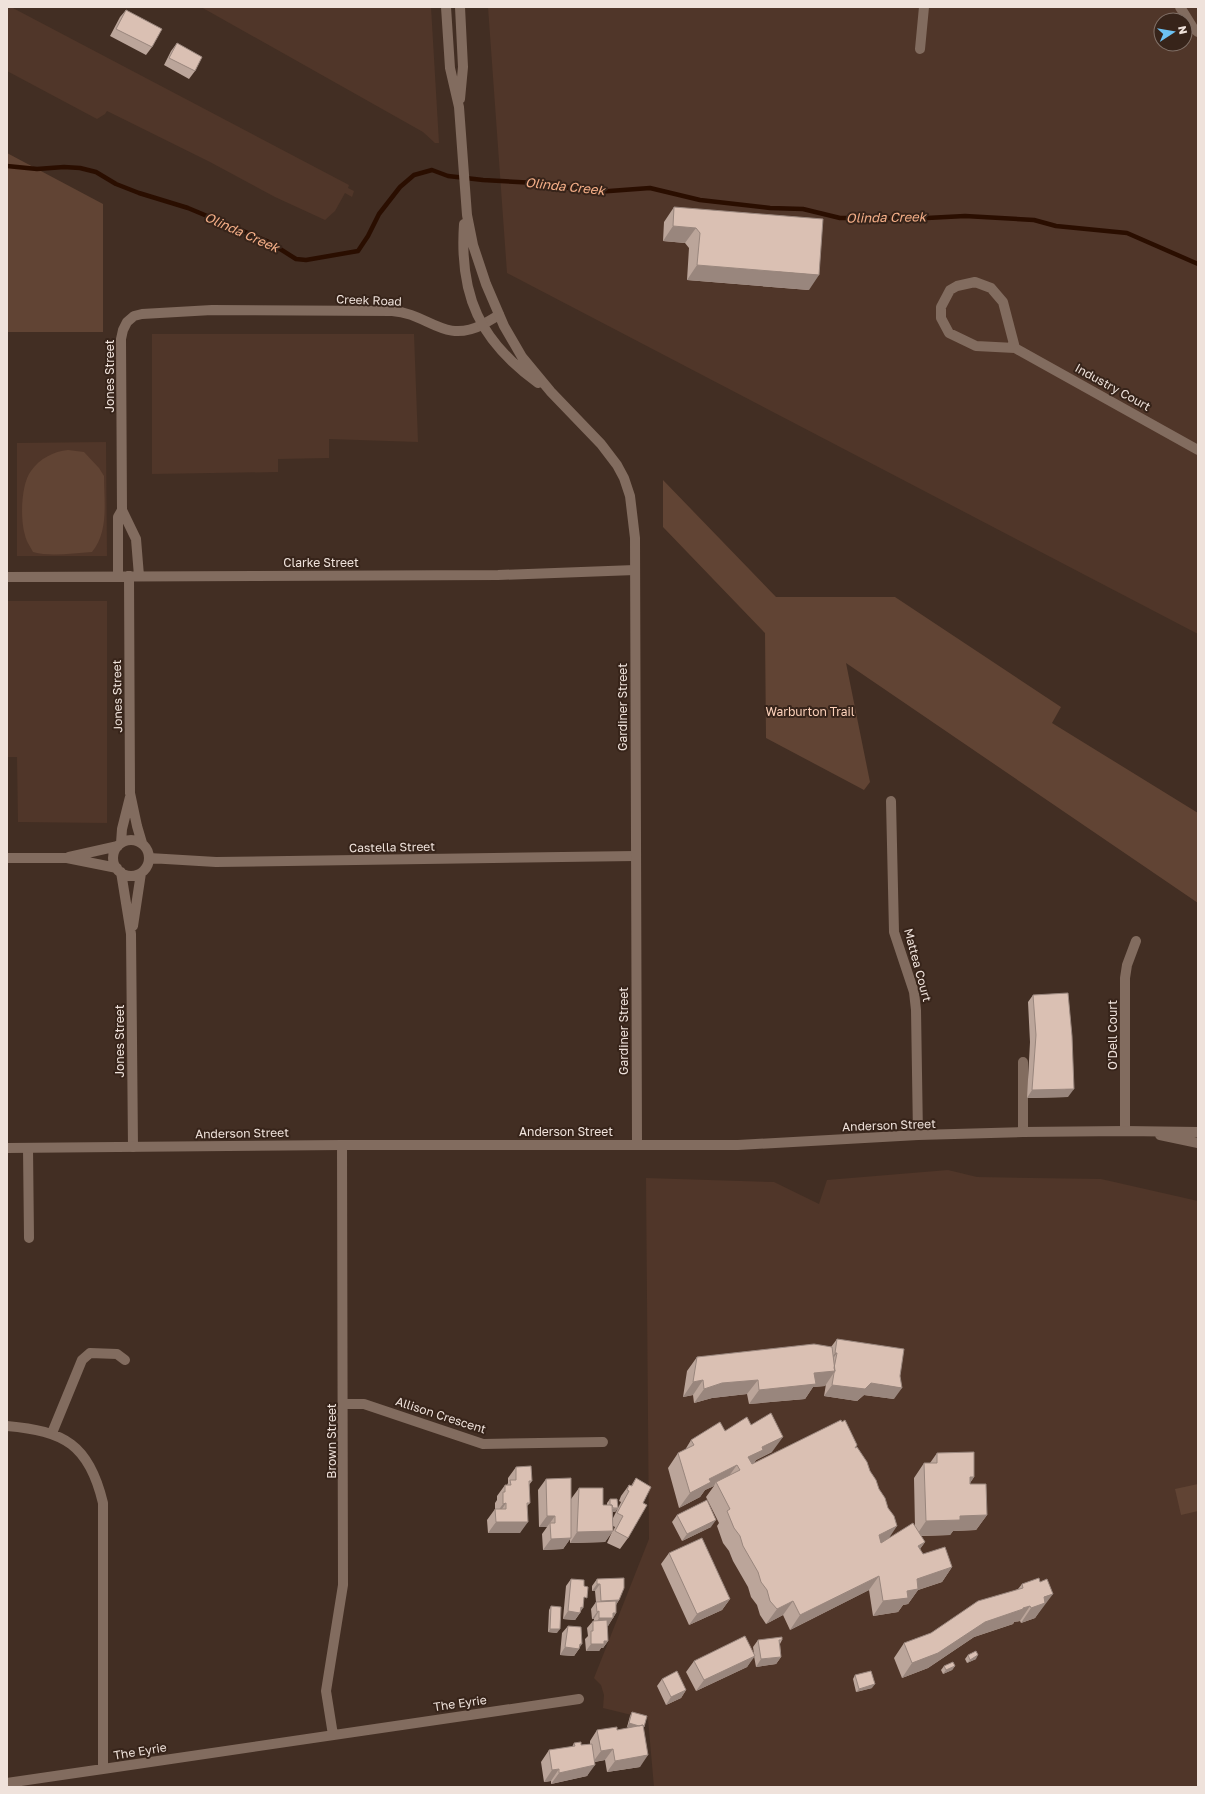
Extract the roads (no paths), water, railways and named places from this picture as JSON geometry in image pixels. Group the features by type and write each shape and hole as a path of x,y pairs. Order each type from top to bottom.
{"street":[{"path":"446,7 450,68 459,107"},
{"path":"460,7 463,67 459,107 465,204 463,248 465,272 471,300 482,324 500,350 513,363 551,392"},
{"path":"920,49 924,7"},
{"path":"1180,7 1193,28 1198,32"},
{"name":"Gardiner Street","path":"465,204 475,251 486,284 499,315 522,356 551,392 597,439 621,472 633,509 635,538 636,1144"},
{"name":"Industry Court","path":"1014,348 1003,302 991,288 975,282 957,286 950,290 941,307 941,318 949,333 976,346 1014,348 1198,450"},
{"name":"Jones Street","path":"119,845 130,793 136,539 122,510 121,339 123,330 127,322 134,316 142,314 212,310 290,310 298,312"},
{"name":"Creek Road","path":"298,312 397,311 415,316 442,329 453,331 472,329 499,315"},
{"name":"Jones Street","path":"118,576 118,517 122,510"},
{"name":"Clarke Street","path":"7,577 498,575 635,570"},
{"name":"Jones Street","path":"130,793 142,843"},
{"name":"Mattea Court","path":"891,801 894,932 914,992 916,1010 918,1135"},
{"path":"7,858 67,858 119,870 131,876 141,873 146,869 149,853 142,843 132,840 119,845 67,858"},
{"path":"119,845 113,857 119,870"},
{"name":"Castella Street","path":"149,858 216,862 635,856"},
{"name":"Jones Street","path":"119,870 131,934"},
{"name":"Jones Street","path":"133,1147 131,934 141,873"},
{"name":"O'Dell Court","path":"1125,1131 1125,978 1127,965 1136,941"},
{"path":"1023,1062 1023,1132"},
{"name":"Anderson Street","path":"1125,1131 1166,1136 1198,1143"},
{"name":"Anderson Street","path":"7,1148 342,1145 738,1145 918,1135 1023,1132 1198,1132"},
{"name":"Brown Street","path":"333,1735 326,1691 344,1585 342,1145"},
{"path":"28,1148 29,1238"},
{"path":"52,1433 82,1360 90,1354 117,1354 125,1360"},
{"name":"Allison Crescent","path":"344,1404 364,1404 483,1444 604,1442"},
{"name":"The Eyrie","path":"7,1426 35,1428 52,1433 69,1442 87,1461 98,1483 103,1503 103,1769 579,1699"},
{"path":"7,1783 103,1769"}],"waterway":[{"name":"Olinda Creek","path":"7,166 37,169 64,167 80,168 96,172 116,184 139,193 188,208 269,242 296,259 306,260 358,251 368,236 379,214 400,187 414,175 432,170 448,176 483,180 555,184 569,188 596,192 650,188 700,200 770,208 803,209 840,218 927,218 965,216 1034,220 1056,226 1127,233 1198,264"}],"park label":[{"name":"Warburton Trail","path":"810,711"}]}
